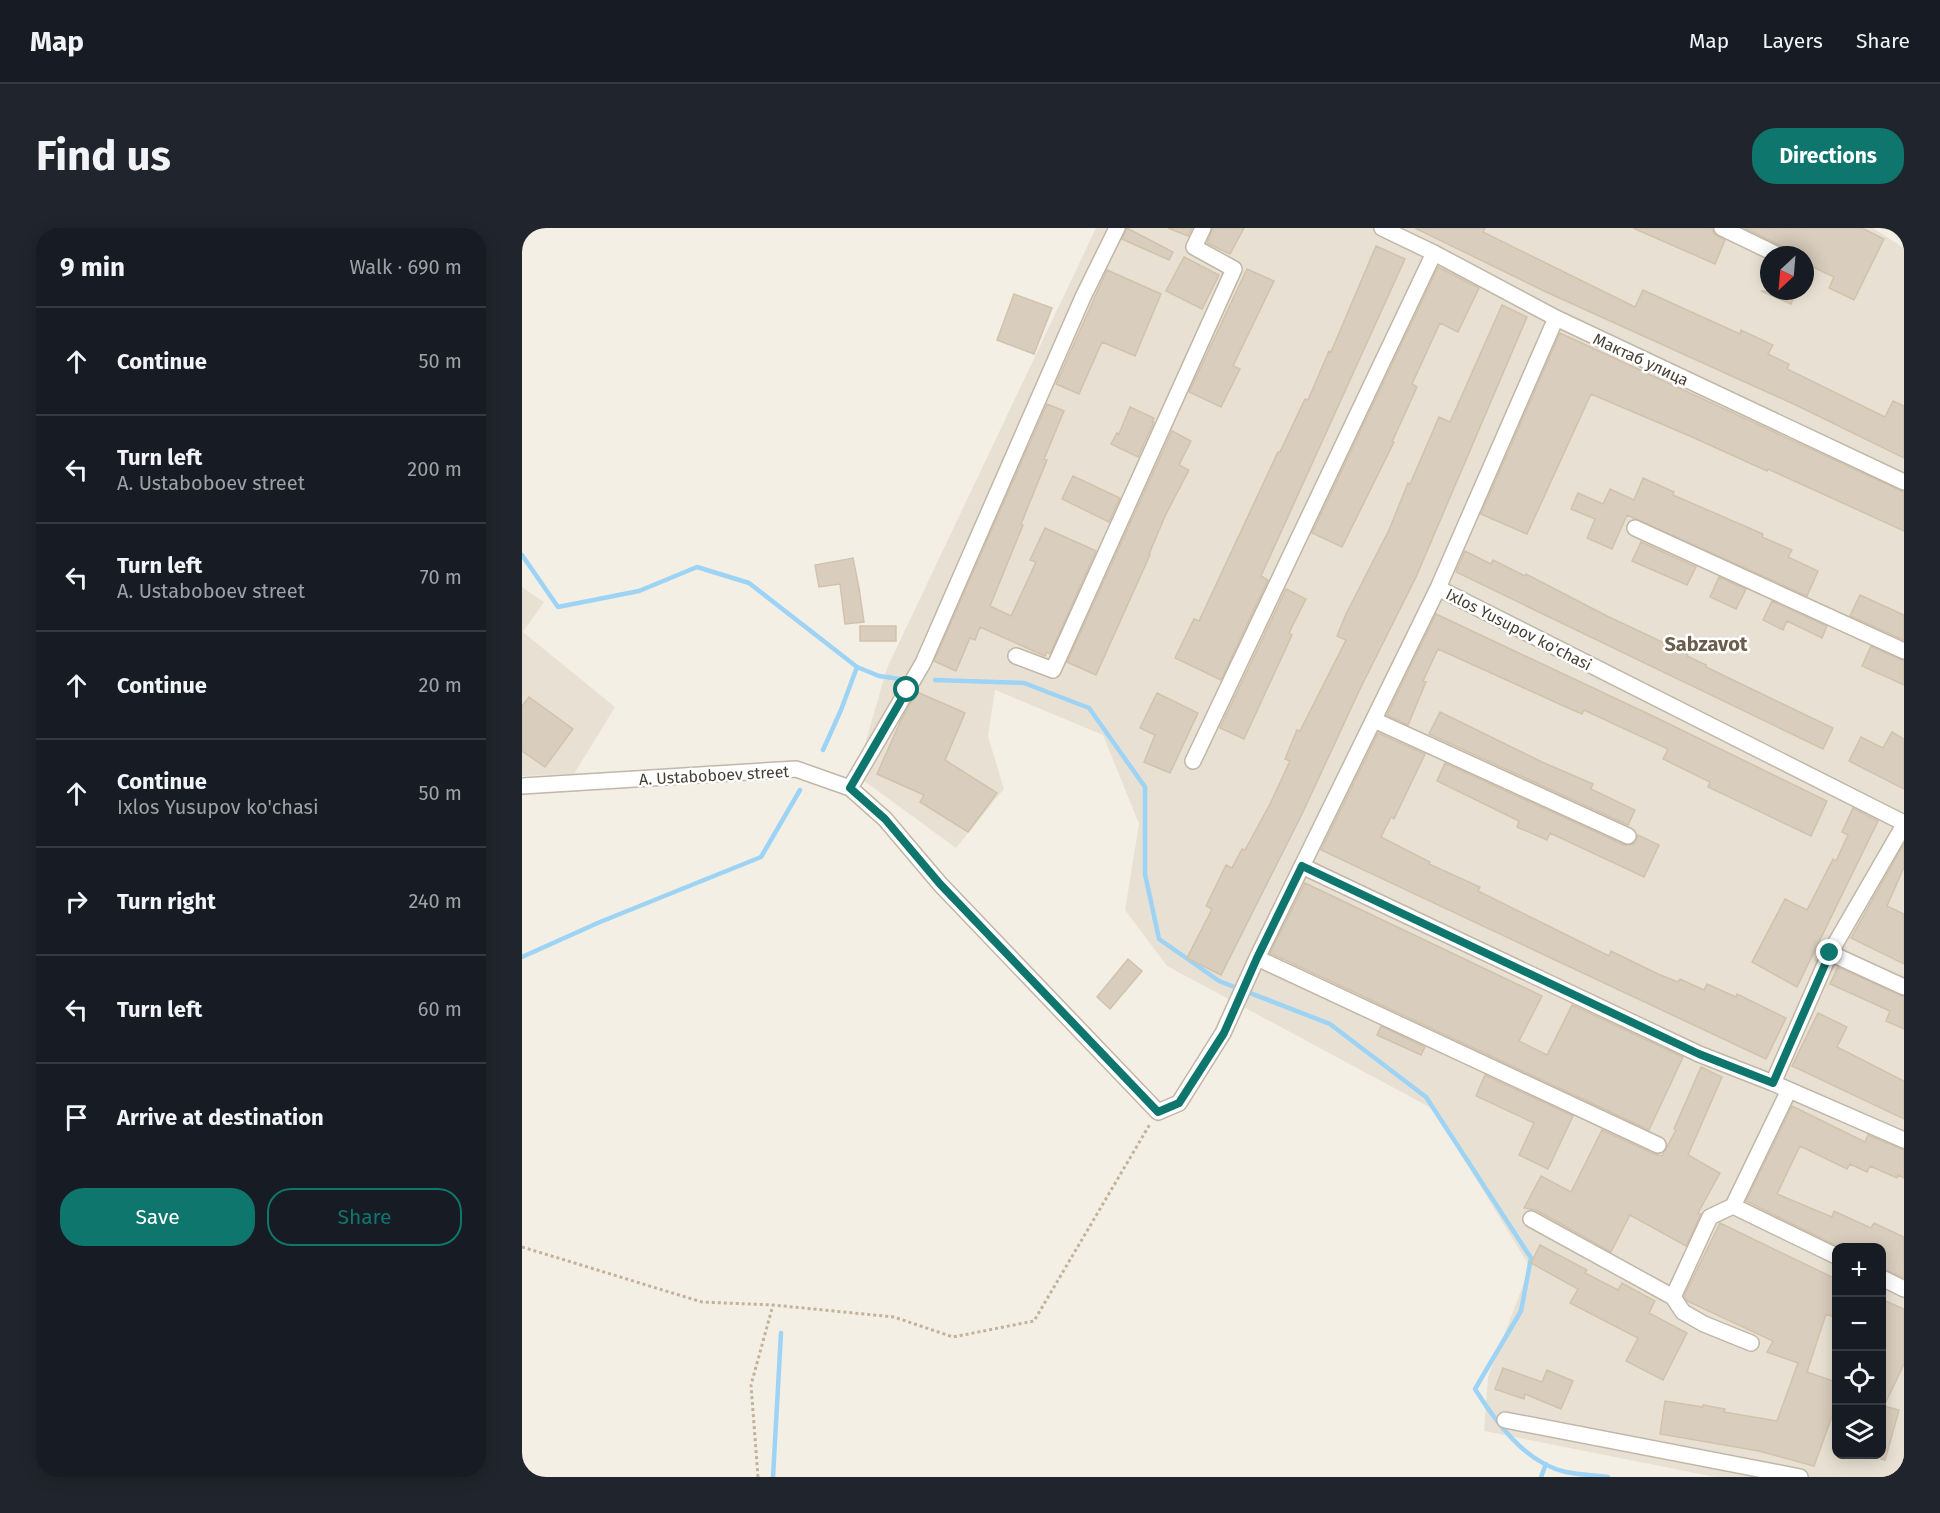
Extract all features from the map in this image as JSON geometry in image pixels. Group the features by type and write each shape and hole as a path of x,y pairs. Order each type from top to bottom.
{"street":[{"path":"850,788 923,663 1083,297 1117,228"},
{"path":"1016,656 1053,670 1234,269 1194,247 1203,228"},
{"name":"Мактаб улица","path":"1382,228 1412,234 1434,253 1556,318 1904,482"},
{"path":"1722,228 1760,246"},
{"path":"1193,760 1434,253"},
{"path":"1438,588 1556,318"},
{"path":"1635,528 1904,651"},
{"name":"Ixlos Yusupov ko'chasi","path":"1158,1112 1179,1103 1224,1033 1257,958 1438,588 1904,824"},
{"path":"1374,720 1628,836"},
{"name":"A. Ustaboboev street","path":"522,786 796,770 850,788 885,819 940,884 1158,1112"},
{"path":"1773,1083 1830,953 1904,824"},
{"path":"1302,866 1699,1054 1773,1083 1904,1140"},
{"path":"1830,953 1904,987"},
{"path":"1257,958 1659,1145"},
{"path":"1673,1297 1710,1217 1732,1206 1789,1090"},
{"path":"1732,1206 1832,1254"},
{"path":"1531,1219 1673,1297 1683,1312 1704,1324 1751,1342"},
{"path":"1886,1280 1904,1289"},
{"path":"1505,1420 1800,1477"}],"path":[{"path":"522,1246 702,1302 773,1305 894,1317 953,1337 1034,1321 1158,1112"},
{"path":"758,1477 751,1385 773,1305"},
{"path":"522,1467 535,1477"}],"shaded area":[{"name":"Sabzavot","path":"1096,228 1873,228 1904,248 1904,1477 1715,1477 1484,1431 1488,1377 1530,1267 1433,1109 1167,966 1125,910 1139,824 1103,735 995,690 988,736 1004,789 956,848 856,775 887,668"},
{"path":"522,587 544,602 523,632 615,707 574,774 522,776"}],"building":[{"path":"1127,228 1173,252 1169,260 1122,239"},
{"path":"1168,228 1192,228 1188,236"},
{"path":"1213,228 1244,228 1230,254 1207,243"},
{"path":"1415,228 1485,228 1483,232 1635,307 1643,290 1740,334 1741,330 1773,345 1768,354 1789,364 1787,369 1885,417 1893,401 1904,406 1904,458 1800,407 1544,291"},
{"path":"1633,228 1712,228 1714,234 1725,240 1715,264"},
{"path":"1744,228 1862,228 1884,239 1854,300 1829,288 1834,277 1814,267 1814,246 1782,246"},
{"path":"1376,246 1405,259 1261,576 1268,580 1221,680 1175,658 1194,619 1199,621 1278,452 1305,399 1308,400"},
{"path":"1184,257 1219,275 1202,309 1166,291"},
{"path":"1438,267 1479,288 1458,332 1440,323 1412,384 1417,387 1392,442 1394,442 1342,547 1312,533"},
{"path":"1247,269 1274,281 1233,366 1240,369 1221,407 1189,392"},
{"path":"1107,270 1161,294 1135,356 1102,342 1079,394 1056,384"},
{"path":"1014,294 1052,308 1034,354 997,340"},
{"path":"1502,305 1527,317 1416,577 1360,689 1302,814 1221,975 1187,958 1212,909 1206,906 1226,865 1232,868 1242,849 1245,850 1270,804 1290,761 1285,759 1297,730 1300,731 1346,640 1337,636 1346,614 1389,530 1439,417 1450,422"},
{"path":"1560,333 1904,492 1904,531 1768,469 1767,471 1591,394 1527,534 1481,514"},
{"path":"1047,404 1064,411 1044,459 1047,460 1021,524 1023,525 990,606 1011,616 1036,562 1030,560 1045,528 1096,551 1050,654 1047,652 1045,656 980,627 975,640 970,638 956,671 934,661"},
{"path":"1130,407 1154,418 1138,457 1111,444 1117,433 1119,434"},
{"path":"1172,431 1191,441 1179,465 1189,470 1166,514 1096,675 1067,662"},
{"path":"1073,476 1120,498 1109,522 1062,499"},
{"path":"1643,478 1674,492 1673,495 1763,534 1762,537 1792,550 1788,557 1818,571 1807,596 1627,515 1612,549 1587,538 1595,519 1571,509 1578,493 1603,504 1610,489 1634,500"},
{"path":"1641,542 1696,567 1687,585 1632,561"},
{"path":"1465,551 1491,564 1493,560 1525,576 1526,574 1688,654 1687,656 1706,667 1833,728 1823,749 1456,572"},
{"path":"853,558 864,622 845,624 840,584 819,587 815,565"},
{"path":"1719,577 1746,589 1736,609 1710,597"},
{"path":"1286,589 1306,599 1244,739 1220,728"},
{"path":"1860,595 1904,615 1904,640 1850,616"},
{"path":"1772,601 1827,626 1822,638 1787,621 1783,630 1763,620"},
{"path":"1436,614 1827,801 1811,836 1708,787 1710,782 1663,759 1668,749 1584,710 1582,714 1438,649 1423,681 1426,682 1408,725 1387,715"},
{"path":"860,626 896,626 896,641 860,641"},
{"path":"1871,646 1904,661 1904,685 1862,666"},
{"path":"917,692 965,713 945,760 997,793 968,832 920,802 924,795 877,774 901,720"},
{"path":"1157,693 1198,713 1170,773 1144,762 1155,735 1140,728"},
{"path":"529,697 573,729 545,767 522,751 522,706"},
{"path":"1440,712 1542,762 1593,784 1591,789 1635,810 1628,825 1429,734"},
{"path":"1892,732 1904,739 1904,789 1849,761 1861,737 1883,748"},
{"path":"1378,733 1425,754 1394,819 1391,817 1381,837 1430,862 1429,864 1480,887 1478,891 1609,956 1611,951 1658,974 1678,982 1680,979 1704,990 1707,984 1736,997 1737,994 1786,1018 1766,1059 1321,850"},
{"path":"1445,763 1624,845 1634,844 1638,835 1659,845 1644,877 1550,833 1547,840 1517,827 1519,821 1437,781"},
{"path":"1853,808 1878,821 1797,987 1752,962 1785,899 1807,910 1833,859 1836,861 1848,835 1842,832"},
{"path":"1904,844 1904,867 1887,906 1904,914 1904,964 1851,938"},
{"path":"1305,883 1542,996 1519,1041 1547,1055 1572,1005 1683,1057 1649,1130 1270,953"},
{"path":"1128,959 1142,971 1110,1009 1097,997"},
{"path":"1838,967 1904,997 1904,1029 1886,1021 1890,1011 1830,984"},
{"path":"1818,1013 1847,1027 1837,1047 1904,1081 1904,1119 1792,1066"},
{"path":"1381,1026 1425,1047 1421,1055 1377,1035"},
{"path":"1701,1067 1722,1077 1688,1155 1720,1173 1698,1213 1701,1214 1686,1246 1630,1215 1611,1252 1536,1210 1524,1208 1541,1176 1571,1192 1602,1130 1662,1156 1676,1130 1674,1129"},
{"path":"1485,1075 1573,1116 1548,1169 1519,1155 1534,1123 1476,1096"},
{"path":"1792,1106 1865,1142 1868,1135 1904,1150 1904,1178 1898,1175 1897,1178 1870,1166 1867,1172 1850,1164 1847,1169 1800,1146 1777,1194 1832,1217 1834,1211 1871,1228 1874,1223 1904,1237 1904,1278 1886,1270 1886,1243 1832,1244 1746,1201"},
{"path":"1720,1223 1832,1277 1832,1316 1826,1314 1807,1372 1832,1381 1832,1416 1814,1466 1759,1451 1660,1434 1665,1401 1703,1407 1703,1405 1725,1409 1724,1412 1777,1421 1798,1363 1767,1352 1773,1341 1687,1301 1684,1296"},
{"path":"1540,1245 1587,1270 1585,1273 1618,1290 1622,1283 1655,1301 1649,1313 1687,1333 1663,1380 1626,1361 1638,1338 1570,1303 1578,1289 1531,1263"},
{"path":"1886,1301 1904,1309 1904,1364 1886,1402"},
{"path":"1503,1368 1542,1382 1547,1370 1573,1381 1561,1409 1525,1394 1524,1399 1495,1389"},
{"path":"1886,1407 1899,1410 1886,1456"}],"waterway":[{"path":"1893,228 1904,235"},
{"path":"522,555 558,607 639,591 697,567 749,583 857,667 879,676 900,679"},
{"path":"823,750 857,667"},
{"path":"935,680 1024,683 1089,708 1145,787 1145,874 1159,939 1219,981 1330,1024 1426,1097 1531,1258 1521,1311 1475,1389 1492,1415 1513,1440 1537,1460 1566,1472 1608,1477"},
{"path":"522,957 600,922 761,857 800,790"},
{"path":"773,1477 781,1333"},
{"path":"1541,1477 1546,1464"}],"district":[{"name":"Sabzavot","path":"1706,644"}],"route":[{"path":"907,690 850,788 885,819 940,884 1158,1112 1179,1103 1224,1033 1257,958 1302,866 1699,1054 1773,1083 1830,953"}]}
